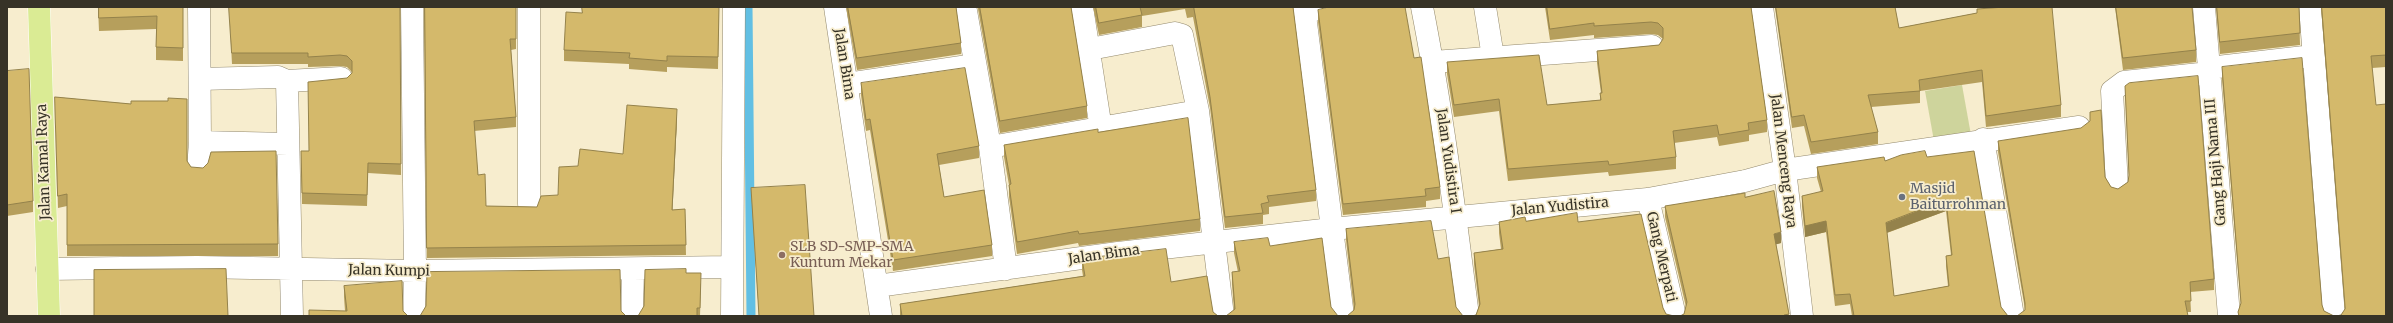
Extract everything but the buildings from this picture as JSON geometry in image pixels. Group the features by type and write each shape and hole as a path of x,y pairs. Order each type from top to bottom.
{"main road":[{"name":"Jalan Kamal Raya","path":"39,7 49,316"}],"street":[{"path":"198,168 200,142 199,7"},
{"path":"412,7 416,272 414,316"},
{"path":"529,7 529,204"},
{"path":"732,316 734,7"},
{"name":"Jalan Bima","path":"835,7 881,316"},
{"path":"1082,7 1090,49 1101,129"},
{"path":"1328,7 1304,10 1344,316"},
{"name":"Jalan Yudistira I","path":"1422,7 1433,62 1456,217 1468,316"},
{"path":"1485,7 1493,57"},
{"name":"Jalan Menceng Raya","path":"1762,7 1785,170 1802,316"},
{"name":"Gang Haji Nama III","path":"2204,7 2229,316"},
{"path":"2310,7 2334,316"},
{"path":"966,11 990,147 1006,269"},
{"path":"1090,49 1176,33 1182,35 1198,111 1223,316"},
{"path":"1433,62 1652,46"},
{"path":"2117,187 2112,91 2124,82 2313,56"},
{"path":"847,84 975,65"},
{"path":"200,79 278,77 287,81 341,78"},
{"path":"287,81 292,316"},
{"path":"990,147 1198,111"},
{"name":"Jalan Yudistira","path":"1332,229 1648,199 1744,181 1785,170 1983,139 2079,127"},
{"path":"1983,139 2013,316"},
{"path":"200,142 288,144"},
{"name":"Gang Merpati","path":"1648,199 1675,316"},
{"name":"Jalan Bima","path":"877,286 1118,253 1332,229"},
{"name":"Jalan Kumpi","path":"47,269 197,267 416,272 732,267"},
{"path":"632,316 633,269"}],"green space":[{"path":"1962,85 1971,135 1934,141 1925,91"}],"waterway":[{"path":"748,7 751,316"}],"place":[{"name":"Masjid Baiturrohman","path":"1902,197"},
{"name":"SLB SD-SMP-SMA Kuntum Mekar","path":"782,255"}]}
